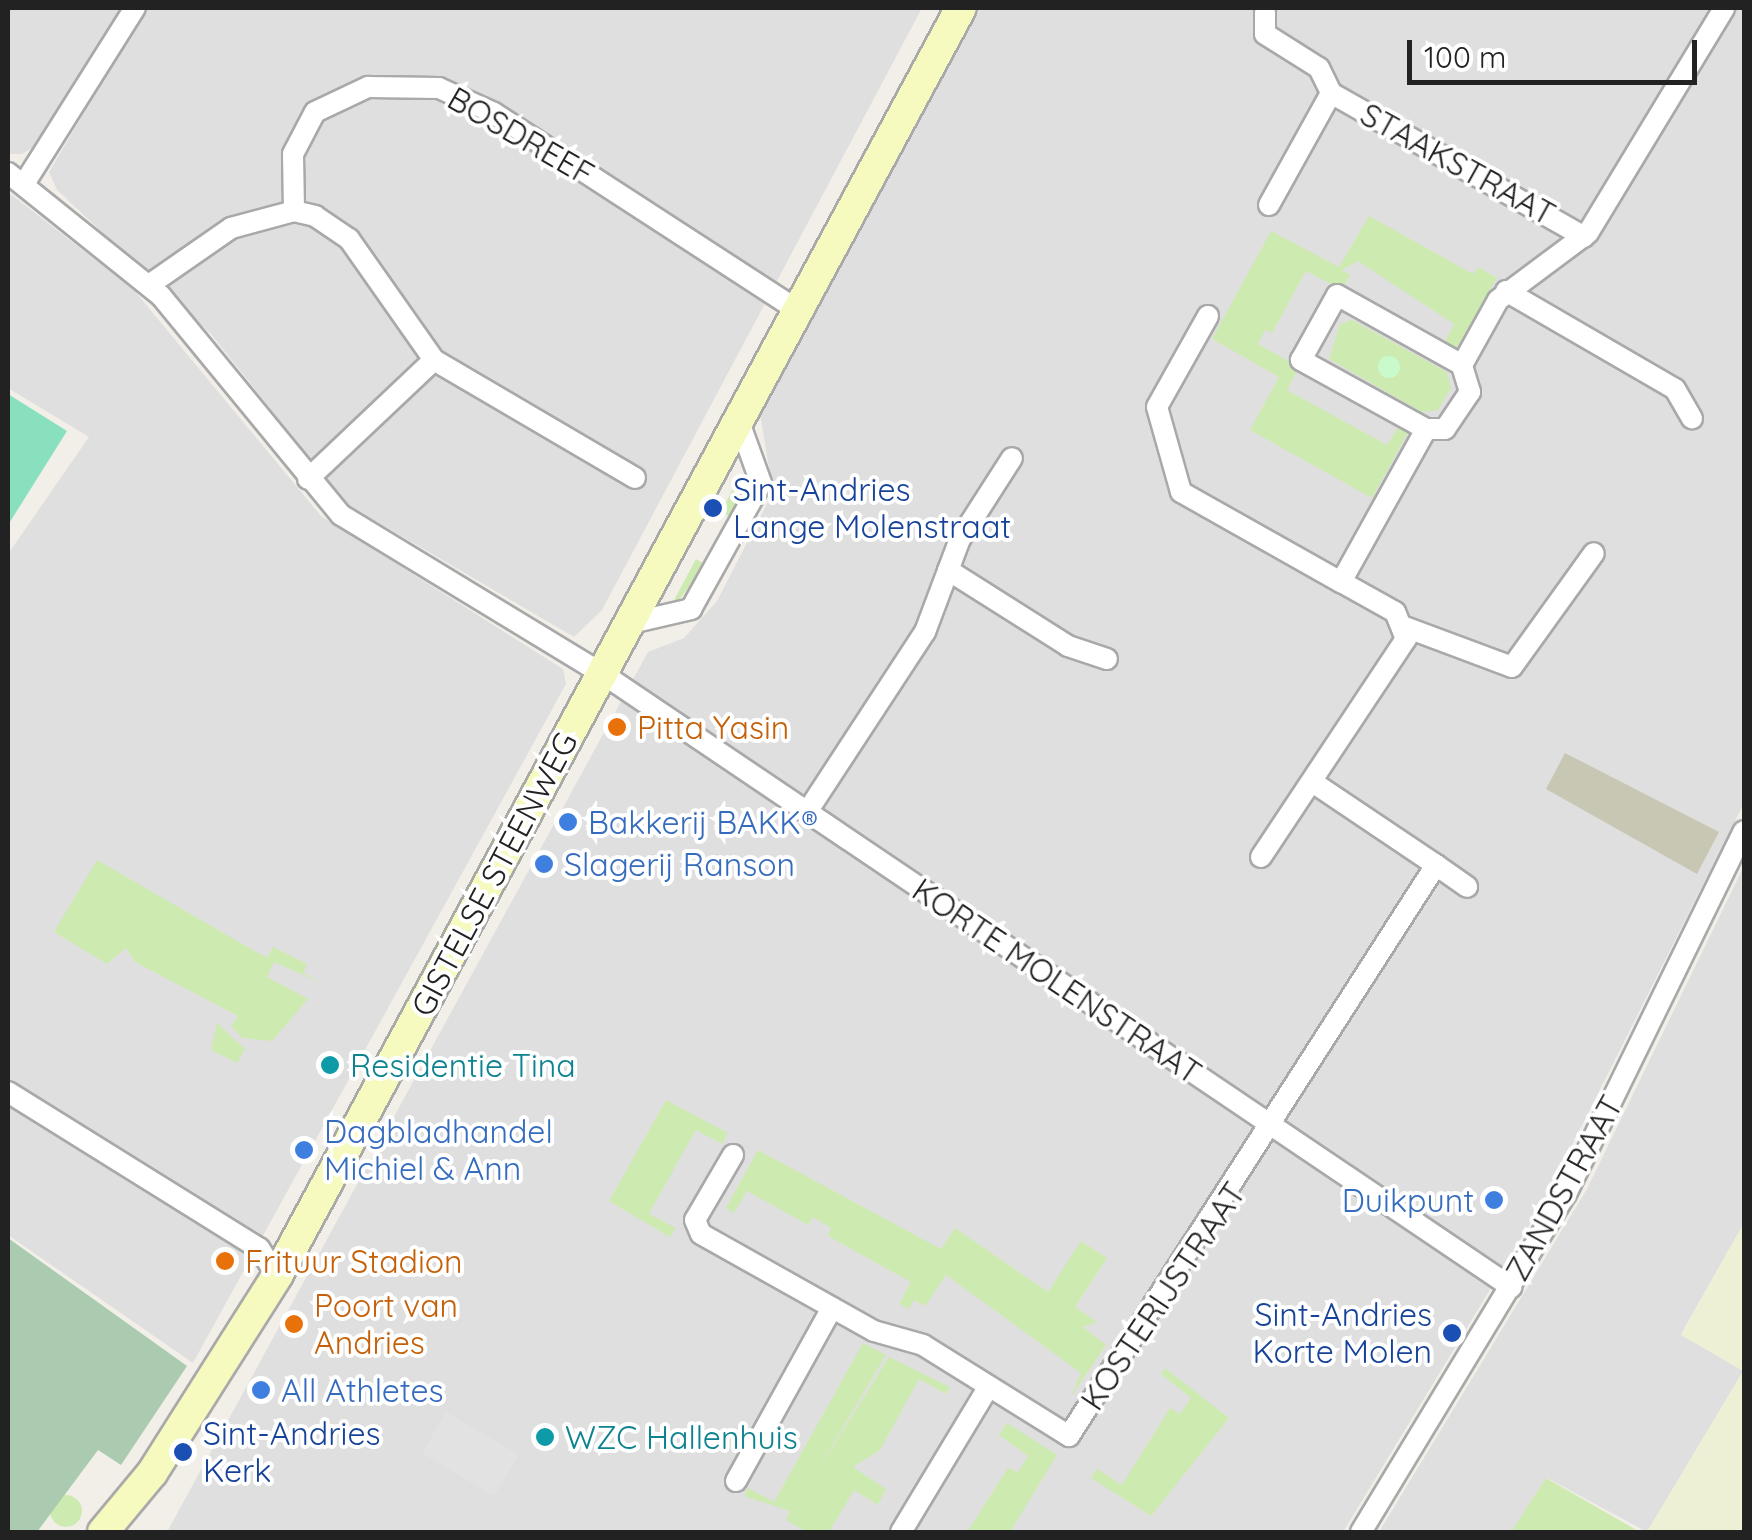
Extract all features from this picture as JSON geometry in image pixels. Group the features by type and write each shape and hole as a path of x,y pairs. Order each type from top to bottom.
{"main road":[{"name":"GISTELSE STEENWEG","path":"104,1532 152,1474 276,1276 962,8"}],"street":[{"path":"16,178 135,8"},
{"path":"1462,365 1506,291 1584,237 1724,8"},
{"name":"STAAKSTRAAT","path":"1264,12 1265,34 1319,68 1332,93 1584,237"},
{"name":"BOSDREEF","path":"294,210 294,154 314,112 368,87 439,88 494,113 800,312"},
{"name":"STAAKSTRAAT","path":"1269,205 1332,93"},
{"name":"KORTE MOLENSTRAAT","path":"16,178 149,284 341,515 602,674 1511,1287"},
{"path":"149,284 204,240 294,210 349,239 434,360 635,478"},
{"path":"1506,291 1675,389 1692,418"},
{"path":"1337,296 1462,365 1472,384 1456,417 1445,429 1426,429 1301,360 1337,296"},
{"path":"1208,316 1157,406 1182,492 1341,582 1405,628 1512,668 1594,554"},
{"path":"308,479 434,360"},
{"path":"631,623 691,609 761,482 739,422"},
{"path":"1341,582 1426,429"},
{"path":"808,812 925,632 948,570 1012,458"},
{"path":"948,570 1068,646 1107,659"},
{"path":"1262,857 1403,649 1405,628"},
{"path":"1314,783 1467,887"},
{"name":"ZANDSTRAAT","path":"1361,1532 1511,1287 1744,831"},
{"path":"1268,1124 1436,864"},
{"path":"8,1092 259,1248 276,1276"},
{"name":"KOSTERIJSTRAAT","path":"733,1154 696,1227 832,1308 924,1344 1069,1436 1259,1152 1268,1124"},
{"path":"736,1481 832,1308"},
{"path":"901,1532 989,1386"}],"shaded area":[{"path":"8,8 125,8 38,144 22,154 8,154"},
{"path":"146,8 922,8 602,610 574,637 345,503 211,334 57,190 49,172"},
{"path":"981,8 1744,8 1744,803 1545,1199 1343,1532 167,1532 648,652 684,638 717,601 773,492 760,414"},
{"path":"8,192 133,289 321,516 563,669 566,684 193,1363 8,1235 8,554 89,437 8,388"},
{"path":"1565,753 1719,832 1697,874 1546,789"},
{"path":"1744,866 1744,1223 1681,1334 1744,1370 1647,1532 1547,1478 1511,1532 1379,1532 1587,1189"},
{"path":"1744,1223 1744,1532 1647,1532 1743,1371 1681,1335"},
{"path":"446,1412 519,1455 494,1496 422,1453"}],"green space":[{"path":"1369,216 1473,274 1478,267 1497,278 1454,352 1443,346 1454,324 1358,261 1342,270 1350,275 1342,290 1306,271 1272,333 1265,330 1258,344 1299,367 1287,390 1387,445 1400,424 1410,429 1372,498 1250,430 1279,377 1212,339 1271,231 1339,267"},
{"path":"1352,320 1447,372 1451,388 1438,410 1422,412 1329,359 1340,324"},
{"path":"1389,356 1397,359 1397,375 1389,378 1381,375 1378,367 1381,359"},
{"path":"8,394 67,431 8,525"},
{"path":"739,477 751,480 732,518 721,512"},
{"path":"696,559 706,565 675,605 673,602"},
{"path":"97,860 267,958 273,947 307,964 303,973 324,984 274,962 267,977 308,999 272,1041 242,1038 231,1026 238,1016 135,962 126,948 107,964 54,932"},
{"path":"217,1023 245,1049 237,1063 211,1050"},
{"path":"666,1100 728,1133 722,1144 696,1130 684,1151 649,1214 676,1228 670,1237 609,1201"},
{"path":"758,1150 941,1249 955,1228 1048,1292 1081,1241 1107,1258 1075,1307 1097,1322 1083,1327 1106,1345 1070,1398 1081,1373 946,1275 925,1306 914,1300 909,1309 899,1304 911,1282 828,1236 831,1228 813,1217 808,1225 747,1191 734,1213 726,1208"},
{"path":"8,1238 187,1366 121,1465 98,1450 37,1532 8,1532"},
{"path":"863,1343 886,1355 813,1478 889,1357 950,1387 946,1394 919,1379 880,1450 853,1467 886,1489 878,1505 854,1490 829,1532 807,1532 786,1520 790,1511 744,1496 748,1488 774,1502"},
{"path":"1165,1368 1229,1418 1151,1516 1091,1478 1097,1469 1122,1485 1170,1408 1180,1414 1191,1398 1161,1374"},
{"path":"1007,1423 1057,1455 1010,1532 967,1532 1008,1468 1018,1472 1028,1456 999,1435"},
{"path":"1546,1478 1640,1532 1511,1532"},
{"path":"66,1495 77,1500 82,1511 77,1522 66,1527 55,1522 50,1511 55,1500"}],"place":[{"name":"Sint-Andries Lange Molenstraat","path":"713,508"},
{"name":"Pitta Yasin","path":"617,727"},
{"name":"Bakkerij BAKK®","path":"568,822"},
{"name":"Slagerij Ranson","path":"544,864"},
{"name":"Residentie Tina","path":"330,1065"},
{"name":"Dagbladhandel Michiel & Ann","path":"304,1150"},
{"name":"Duikpunt","path":"1494,1200"},
{"name":"Frituur Stadion","path":"225,1261"},
{"name":"Poort van Andries","path":"294,1324"},
{"name":"Sint-Andries Korte Molen","path":"1452,1333"},
{"name":"All Athletes","path":"261,1390"},
{"name":"WZC Hallenhuis","path":"545,1437"},
{"name":"Sint-Andries Kerk","path":"183,1452"}]}
